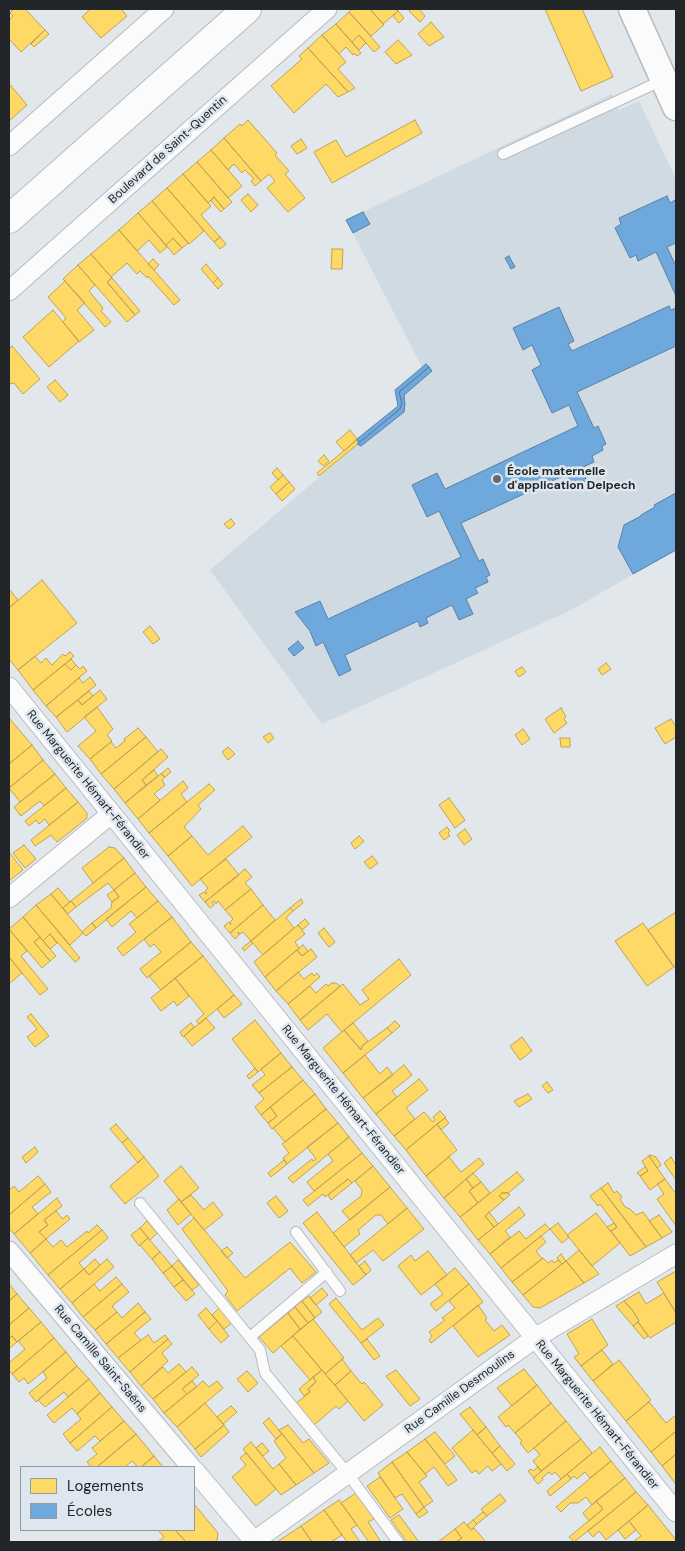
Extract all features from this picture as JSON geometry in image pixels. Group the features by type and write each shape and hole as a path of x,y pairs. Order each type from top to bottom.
{"main road":[{"path":"9,219 247,9"}],"street":[{"path":"9,146 164,9"},
{"name":"Boulevard de Saint-Quentin","path":"9,291 327,9"},
{"path":"632,9 676,108"},
{"name":"Rue Marguerite Hémart-Férandier","path":"9,687 676,1512"},
{"path":"9,898 112,814"},
{"name":"Rue Camille Saint-Saëns","path":"9,1251 190,1466"},
{"name":"Rue Camille Desmoulins","path":"253,1542 535,1338 676,1254"},
{"path":"195,1471 253,1542"}],"lane":[{"path":"503,154 664,80"},
{"path":"140,1203 260,1350 265,1373 348,1474 398,1542"},
{"path":"296,1232 340,1291"},
{"path":"250,1337 326,1272"}],"shaded area":[{"name":"École maternelle d'application Delpech","path":"612,94 619,110 639,101 676,179 676,550 571,610 322,724 210,570 401,408 398,391 424,371 346,220"}],"building: Logements":[{"path":"14,9 25,9 45,30 21,52 9,39 9,20 13,16 10,13"},
{"path":"90,9 121,9 127,16 101,38 82,17"},
{"path":"352,9 370,9 384,25 371,36 349,12"},
{"path":"370,9 395,9 398,11 383,24"},
{"path":"411,9 419,9 425,16 420,22 409,11"},
{"path":"545,9 582,9 613,77 581,91"},
{"path":"398,11 404,18 399,23 393,16"},
{"path":"349,12 380,47 374,52 359,35 352,42 336,24"},
{"path":"431,22 444,37 429,46 418,34"},
{"path":"336,24 361,53 357,56 354,53 353,55 346,47 339,54 322,35"},
{"path":"45,30 49,34 34,47 31,44"},
{"path":"322,35 346,62 338,69 355,88 348,92 308,48"},
{"path":"359,35 366,43 359,50 352,42"},
{"path":"398,40 412,55 396,64 385,52"},
{"path":"308,48 348,92 338,97 326,84 294,113 271,86 302,59 299,56"},
{"path":"11,86 27,105 9,121 9,87"},
{"path":"248,120 277,153 275,155 289,171 285,174 305,198 288,212 267,188 275,181 269,174 261,181 224,138 240,124 242,126"},
{"path":"415,120 422,133 332,183 314,152 336,140 346,157"},
{"path":"224,138 261,181 255,186 251,181 254,179 245,170 242,173 234,164 228,170 211,150"},
{"path":"301,139 307,148 297,154 291,146"},
{"path":"211,150 242,186 228,198 197,162"},
{"path":"197,162 232,202 224,209 214,197 208,203 183,174"},
{"path":"183,174 211,206 201,215 220,237 214,242 167,188"},
{"path":"167,188 204,231 189,244 152,201"},
{"path":"248,194 258,205 251,212 241,200"},
{"path":"214,197 224,209 221,212 211,201"},
{"path":"152,201 188,243 182,248 173,238 166,245 138,213"},
{"path":"138,213 167,247 160,253 149,240 137,251 119,230"},
{"path":"119,230 180,300 174,305 148,276 147,278 140,271 137,274 127,263 111,277 91,254"},
{"path":"220,237 226,244 220,249 214,242"},
{"path":"173,238 182,248 174,255 166,245"},
{"path":"332,249 343,249 342,269 331,269"},
{"path":"91,254 112,278 107,282 135,315 127,322 78,265"},
{"path":"153,259 159,265 154,270 148,264"},
{"path":"206,264 218,278 213,283 201,269"},
{"path":"78,265 95,285 89,291 103,308 101,311 111,322 105,327 63,279"},
{"path":"112,278 140,311 135,315 107,282"},
{"path":"218,278 223,284 218,289 213,283"},
{"path":"65,281 85,303 77,310 94,330 79,342 63,322 66,318 48,297"},
{"path":"53,310 79,341 49,367 23,337"},
{"path":"12,346 40,379 23,394 14,383 9,384 9,349"},
{"path":"55,380 68,395 60,402 47,387"},
{"path":"350,430 357,439 344,451 336,442"},
{"path":"357,440 359,443 319,476 317,473"},
{"path":"324,455 329,461 323,466 318,461"},
{"path":"277,468 283,475 278,480 272,473"},
{"path":"283,475 289,482 276,494 270,487"},
{"path":"289,482 295,489 282,501 276,494"},
{"path":"231,519 235,524 229,529 224,524"},
{"path":"42,580 77,623 18,670 9,659 9,608"},
{"path":"9,589 18,600 9,608"},
{"path":"150,626 160,639 153,644 143,632"},
{"path":"70,652 74,656 33,690 18,670 35,656 41,663 46,658 52,665 63,654 65,656"},
{"path":"71,659 76,665 71,670 65,664"},
{"path":"606,663 611,669 602,675 598,669"},
{"path":"65,664 71,670 76,665 80,669 83,666 87,671 46,706 33,690"},
{"path":"522,667 526,672 519,677 515,671"},
{"path":"90,677 96,685 56,717 46,706 79,678 83,683"},
{"path":"100,690 107,699 67,732 56,717 78,700 82,705"},
{"path":"89,691 93,696 82,705 78,700"},
{"path":"97,707 113,729 107,735 112,741 90,759 78,746 96,731 84,717"},
{"path":"561,708 567,723 554,733 545,719"},
{"path":"9,718 32,745 9,764"},
{"path":"671,719 676,727 676,737 665,744 655,728"},
{"path":"138,728 146,737 101,774 90,759 111,742 116,748"},
{"path":"523,729 530,739 522,745 515,735"},
{"path":"270,733 274,738 268,743 263,737"},
{"path":"146,737 158,752 114,789 101,774"},
{"path":"560,738 570,738 570,747 561,747"},
{"path":"32,745 43,760 9,788 9,764"},
{"path":"228,747 235,754 228,760 222,752"},
{"path":"161,749 168,757 142,780 146,785 125,803 114,789"},
{"path":"43,760 55,774 20,802 9,788"},
{"path":"168,768 171,772 165,777 161,774"},
{"path":"154,770 158,776 146,785 142,780"},
{"path":"55,774 66,788 44,806 40,801 21,816 14,807"},
{"path":"161,774 165,777 162,780 165,785 154,794 160,800 138,819 125,803"},
{"path":"183,781 188,788 181,794 187,802 149,833 138,819"},
{"path":"209,784 215,790 198,805 201,809 184,827 192,836 168,856 149,833"},
{"path":"66,788 78,802 49,825 45,819 39,824 36,820 29,826 25,821"},
{"path":"449,798 465,820 455,828 439,805"},
{"path":"78,802 87,813 87,818 57,842 51,835 35,846 31,840"},
{"path":"243,826 252,837 192,886 168,856 192,836 208,855"},
{"path":"447,827 450,831 448,833 450,836 444,840 439,833"},
{"path":"465,829 472,839 464,845 457,835"},
{"path":"359,836 364,841 355,849 351,843"},
{"path":"24,845 36,859 25,868 13,853"},
{"path":"109,847 115,848 124,858 93,883 82,868"},
{"path":"9,852 23,870 9,881"},
{"path":"372,856 378,863 370,869 364,862"},
{"path":"124,858 135,873 114,890 108,883 76,907 71,901"},
{"path":"226,859 239,875 205,902 199,895 204,892 206,894 205,891 208,888 200,879"},
{"path":"245,869 252,877 245,883 251,889 225,910 218,901 216,904 214,901 212,902 214,905 210,908 205,902"},
{"path":"135,873 146,887 96,928 92,923 111,908 112,902 119,897 114,890"},
{"path":"146,887 158,901 137,918 131,911 112,927 106,919"},
{"path":"58,888 70,902 63,908 51,894"},
{"path":"251,889 263,905 230,933 224,926 229,922 231,925 230,922 233,919 225,910"},
{"path":"114,890 119,897 112,902 107,895"},
{"path":"51,894 83,933 70,945 36,905"},
{"path":"301,899 303,903 293,911 290,908"},
{"path":"71,901 76,907 68,914 63,908"},
{"path":"158,901 172,917 123,956 117,948 136,932 129,924"},
{"path":"36,905 80,958 75,962 50,934 43,941 23,917"},
{"path":"263,905 275,920 251,941 243,932 240,934 238,932 239,935 235,939 230,933"},
{"path":"290,908 293,911 286,918 294,928 263,955 251,941"},
{"path":"676,912 676,966 674,967 648,930"},
{"path":"23,917 40,937 34,942 50,961 42,968 9,929"},
{"path":"172,917 191,942 147,978 140,969 161,952 154,944 150,947 144,939"},
{"path":"305,919 309,924 302,930 298,925"},
{"path":"92,923 96,928 86,936 82,932"},
{"path":"643,923 674,967 647,986 615,941"},
{"path":"298,925 305,934 295,942 299,948 265,977 254,962"},
{"path":"324,928 335,942 329,947 318,933"},
{"path":"9,929 27,951 21,956 48,989 40,995 9,957"},
{"path":"50,934 57,943 50,949 43,941"},
{"path":"40,937 56,956 50,961 34,942"},
{"path":"251,941 253,943 244,951 242,948"},
{"path":"191,942 203,956 161,990 149,976"},
{"path":"303,945 308,951 302,956 297,950"},
{"path":"311,949 317,957 276,991 265,977 297,950 302,956"},
{"path":"203,956 234,995 199,1024 196,1021 204,1014 175,978"},
{"path":"9,957 22,973 9,984"},
{"path":"399,959 411,975 342,1032 327,1014 308,1030 300,1020 343,984 360,1005 369,999 362,990"},
{"path":"298,972 304,979 312,973 314,976 317,973 320,977 288,1004 276,991"},
{"path":"175,978 189,996 177,1006 174,1001 161,1011 151,998"},
{"path":"332,983 340,986 300,1020 288,1004 310,986 316,993 326,984 328,986"},
{"path":"234,995 242,1004 224,1018 217,1009"},
{"path":"31,1014 49,1036 35,1047 27,1037 37,1029 27,1017"},
{"path":"206,1018 215,1028 192,1046 184,1036"},
{"path":"255,1020 281,1053 258,1072 232,1039"},
{"path":"395,1021 400,1026 392,1033 387,1028"},
{"path":"191,1023 194,1027 183,1037 180,1032"},
{"path":"353,1023 368,1041 362,1046 361,1050 344,1030"},
{"path":"387,1028 392,1033 343,1073 323,1048 344,1030 361,1050 362,1046"},
{"path":"522,1037 532,1051 520,1060 510,1046"},
{"path":"281,1053 292,1067 259,1093 252,1085 265,1075 261,1069"},
{"path":"365,1055 380,1074 387,1067 393,1075 363,1098 343,1073"},
{"path":"404,1065 412,1075 392,1091 397,1097 376,1114 363,1098"},
{"path":"292,1067 303,1080 261,1115 255,1107 264,1099 259,1093"},
{"path":"255,1068 258,1072 249,1079 247,1076"},
{"path":"419,1079 428,1090 406,1108 415,1119 394,1136 376,1114"},
{"path":"303,1080 315,1094 272,1129 268,1123 277,1116 270,1107"},
{"path":"547,1082 553,1090 548,1093 542,1086"},
{"path":"315,1094 326,1109 285,1142 273,1128"},
{"path":"528,1094 532,1099 519,1107 514,1101"},
{"path":"270,1107 277,1116 268,1123 261,1115"},
{"path":"326,1109 338,1123 287,1164 283,1158 289,1153 282,1144"},
{"path":"440,1111 446,1117 406,1150 394,1136 424,1112 433,1122 435,1120 433,1117"},
{"path":"445,1118 449,1123 441,1130 437,1124"},
{"path":"338,1123 349,1137 293,1183 288,1178 312,1159 313,1161 316,1159 307,1147"},
{"path":"116,1124 128,1138 122,1143 110,1129"},
{"path":"437,1124 457,1150 426,1176 406,1150"},
{"path":"349,1137 362,1153 314,1191 307,1182 333,1161 328,1154"},
{"path":"128,1138 144,1157 138,1163 122,1143"},
{"path":"35,1147 38,1152 26,1163 22,1157"},
{"path":"362,1153 373,1166 352,1183 348,1179 325,1197 323,1194 308,1206 303,1200"},
{"path":"650,1155 656,1157 661,1165 657,1168"},
{"path":"649,1156 665,1179 650,1190 640,1176 648,1171 642,1161"},
{"path":"144,1157 159,1176 125,1204 110,1186"},
{"path":"449,1157 461,1172 479,1158 484,1164 444,1198 426,1176"},
{"path":"671,1157 676,1165 676,1180 664,1163"},
{"path":"284,1160 287,1164 271,1177 268,1173"},
{"path":"181,1166 199,1188 181,1202 164,1181"},
{"path":"373,1166 390,1187 350,1220 342,1211 361,1196 362,1190 355,1181"},
{"path":"645,1167 648,1171 640,1176 637,1173"},
{"path":"517,1172 524,1180 508,1193 502,1193 499,1196 504,1200 485,1216 494,1227 478,1240 460,1217"},
{"path":"473,1173 481,1182 473,1188 466,1179"},
{"path":"38,1176 45,1184 9,1215 9,1190 14,1186 19,1192"},
{"path":"348,1179 352,1183 331,1200 328,1195"},
{"path":"466,1179 473,1188 469,1191 478,1203 460,1217 444,1198"},
{"path":"665,1179 676,1194 676,1226 657,1199 664,1194 657,1184"},
{"path":"481,1182 490,1193 478,1203 469,1191"},
{"path":"608,1183 614,1193 617,1191 622,1197 620,1199 625,1207 636,1215 643,1212 662,1238 646,1247 601,1188"},
{"path":"45,1184 51,1192 32,1207 38,1214 14,1234 9,1228 9,1215"},
{"path":"390,1187 407,1208 388,1224 381,1215 376,1215 358,1230 360,1234 344,1247 333,1233"},
{"path":"601,1188 646,1247 630,1256 611,1231 617,1227 600,1204 598,1206 590,1196"},
{"path":"502,1193 510,1195 504,1200 499,1196"},
{"path":"191,1195 204,1210 213,1202 223,1215 204,1230 181,1202"},
{"path":"276,1196 288,1211 279,1218 267,1203"},
{"path":"57,1198 62,1206 44,1220 48,1225 39,1232 46,1239 30,1253 14,1234"},
{"path":"179,1199 191,1214 178,1225 167,1210"},
{"path":"519,1207 525,1215 505,1231 510,1237 490,1254 478,1240"},
{"path":"407,1208 424,1229 383,1261 373,1250 356,1263 350,1255"},
{"path":"56,1211 63,1219 67,1215 70,1219 46,1239 39,1232 48,1225 44,1220"},
{"path":"317,1212 366,1275 353,1285 303,1223"},
{"path":"489,1212 498,1224 494,1227 485,1216"},
{"path":"596,1213 620,1243 592,1266 567,1235"},
{"path":"659,1215 672,1232 662,1238 649,1221"},
{"path":"194,1218 245,1278 290,1242 316,1272 302,1283 290,1268 237,1311 225,1295 228,1291 182,1229"},
{"path":"147,1221 157,1233 150,1240 140,1228"},
{"path":"558,1223 569,1237 562,1243 550,1229"},
{"path":"614,1223 617,1227 611,1231 607,1227"},
{"path":"545,1224 550,1229 501,1268 490,1254 519,1231 526,1239"},
{"path":"97,1225 102,1230 48,1275 30,1253 46,1239 53,1247 61,1240 67,1247"},
{"path":"140,1228 148,1238 139,1246 131,1235"},
{"path":"102,1230 108,1238 79,1263 84,1269 60,1289 48,1275"},
{"path":"541,1236 546,1242 536,1251 542,1259 512,1282 501,1268"},
{"path":"148,1238 160,1252 152,1259 140,1245"},
{"path":"227,1247 233,1253 227,1258 221,1251"},
{"path":"579,1250 599,1274 584,1283 566,1261"},
{"path":"428,1251 447,1275 421,1295 398,1266 411,1255 415,1261"},
{"path":"160,1252 172,1266 163,1273 152,1259"},
{"path":"561,1254 566,1261 562,1264 557,1258"},
{"path":"543,1258 548,1263 552,1260 554,1263 558,1260 562,1264 523,1295 512,1282"},
{"path":"95,1259 100,1265 89,1275 84,1269"},
{"path":"107,1259 114,1267 72,1303 60,1289 84,1269 89,1275"},
{"path":"178,1260 199,1285 192,1290 172,1266"},
{"path":"365,1261 371,1270 366,1275 359,1266"},
{"path":"566,1261 584,1283 540,1308 533,1307 523,1295"},
{"path":"172,1266 183,1280 174,1287 163,1273"},
{"path":"455,1268 469,1284 436,1311 430,1304 443,1294 435,1284"},
{"path":"676,1271 676,1313 657,1282"},
{"path":"116,1277 122,1284 83,1317 72,1303 94,1284 100,1291"},
{"path":"183,1280 195,1294 186,1301 174,1287"},
{"path":"9,1284 17,1294 9,1301"},
{"path":"122,1284 129,1292 112,1306 117,1312 95,1330 83,1317"},
{"path":"469,1284 483,1302 431,1343 429,1340 432,1336 429,1332 445,1320 442,1318 455,1308 449,1301"},
{"path":"322,1288 328,1295 316,1305 310,1298"},
{"path":"639,1292 646,1304 664,1293 676,1313 676,1322 650,1338 638,1322 633,1311 624,1301"},
{"path":"17,1294 29,1308 9,1325 9,1301"},
{"path":"309,1296 322,1312 315,1318 302,1301"},
{"path":"336,1298 362,1330 378,1318 384,1325 361,1343 329,1304"},
{"path":"302,1301 315,1318 308,1323 295,1307"},
{"path":"624,1301 639,1321 633,1326 616,1306"},
{"path":"138,1303 145,1312 106,1344 95,1330 117,1312 122,1318"},
{"path":"478,1305 487,1318 485,1320 494,1331 502,1325 510,1335 478,1357 453,1326"},
{"path":"295,1307 308,1323 300,1329 288,1313"},
{"path":"29,1308 41,1322 17,1342 12,1336 9,1339 9,1325"},
{"path":"206,1308 217,1321 209,1329 198,1315"},
{"path":"219,1308 232,1323 224,1329 212,1315"},
{"path":"145,1312 151,1319 134,1333 141,1340 118,1358 106,1344"},
{"path":"288,1313 300,1329 273,1353 259,1337"},
{"path":"313,1319 344,1358 325,1374 293,1336"},
{"path":"592,1319 608,1345 581,1366 574,1357 579,1354 567,1334"},
{"path":"217,1321 229,1336 221,1343 209,1329"},
{"path":"41,1322 54,1338 12,1374 9,1370 9,1363 25,1349 18,1341"},
{"path":"638,1322 648,1336 644,1339 633,1326"},
{"path":"148,1335 154,1343 165,1335 168,1339 130,1372 118,1358"},
{"path":"12,1336 17,1342 9,1349 9,1339"},
{"path":"293,1336 322,1370 310,1380 281,1346"},
{"path":"54,1338 66,1352 28,1384 24,1378 19,1382 12,1374"},
{"path":"168,1339 172,1344 162,1353 168,1361 141,1386 130,1372"},
{"path":"367,1339 380,1356 374,1360 361,1343"},
{"path":"602,1350 613,1364 593,1381 581,1366"},
{"path":"66,1352 77,1366 36,1402 29,1393 47,1378 43,1372"},
{"path":"342,1359 351,1371 335,1385 325,1374"},
{"path":"619,1360 651,1400 626,1421 593,1381"},
{"path":"179,1364 186,1372 153,1399 141,1386 163,1367 168,1373"},
{"path":"77,1366 89,1379 68,1397 64,1392 45,1407 38,1400"},
{"path":"192,1367 199,1375 182,1389 187,1394 164,1413 153,1399"},
{"path":"524,1369 537,1385 512,1406 497,1388"},
{"path":"322,1370 348,1401 339,1409 336,1406 313,1426 295,1404 310,1392 308,1389 316,1382 313,1377"},
{"path":"396,1370 420,1399 410,1406 386,1376"},
{"path":"247,1371 258,1383 248,1392 237,1379"},
{"path":"351,1371 362,1384 364,1382 383,1405 364,1421 335,1385"},
{"path":"313,1377 316,1382 308,1389 310,1392 304,1396 299,1389"},
{"path":"89,1379 100,1393 77,1414 72,1408 54,1423 47,1415"},
{"path":"192,1381 197,1387 187,1394 182,1389"},
{"path":"203,1381 209,1387 217,1381 223,1388 177,1427 164,1413"},
{"path":"537,1385 551,1403 515,1433 508,1425 506,1427 498,1417"},
{"path":"100,1393 112,1407 70,1443 63,1434 81,1419 77,1414"},
{"path":"649,1402 666,1423 676,1415 676,1431 651,1452 626,1421"},
{"path":"205,1403 224,1425 195,1449 177,1427"},
{"path":"551,1403 566,1421 528,1453 520,1443 522,1441 515,1433"},
{"path":"231,1406 237,1412 223,1424 217,1417"},
{"path":"112,1407 124,1421 100,1441 95,1436 77,1451 70,1443"},
{"path":"470,1407 486,1427 477,1435 460,1414"},
{"path":"269,1418 282,1434 276,1439 263,1423"},
{"path":"124,1421 136,1434 98,1466 90,1466 87,1462 97,1454 92,1448"},
{"path":"566,1421 581,1439 541,1471 533,1461 540,1455 534,1448"},
{"path":"224,1425 229,1432 201,1457 195,1449"},
{"path":"288,1425 303,1443 309,1439 329,1463 314,1473 279,1430"},
{"path":"486,1427 500,1446 492,1453 477,1435"},
{"path":"473,1430 501,1464 492,1471 488,1466 479,1474 476,1470 472,1473 452,1448"},
{"path":"676,1431 676,1454 662,1466 651,1452"},
{"path":"435,1432 455,1456 445,1464 425,1439"},
{"path":"136,1434 154,1456 142,1466 137,1466 132,1461 126,1466 98,1466"},
{"path":"282,1434 314,1473 296,1485 279,1464 286,1458 274,1441"},
{"path":"425,1439 457,1480 448,1486 434,1467 425,1474 407,1452"},
{"path":"581,1439 592,1453 561,1479 555,1472 552,1475 549,1472 538,1484 533,1478"},
{"path":"251,1442 273,1469 279,1464 296,1485 281,1495 243,1449"},
{"path":"262,1443 269,1451 263,1456 256,1448"},
{"path":"500,1446 515,1464 507,1471 492,1453"},
{"path":"600,1447 611,1461 590,1478 585,1472 577,1479 574,1476 571,1479 567,1474"},
{"path":"407,1452 427,1476 419,1482 433,1501 424,1507 392,1462"},
{"path":"246,1453 276,1489 256,1506 232,1477 246,1465 240,1458"},
{"path":"676,1454 676,1482 675,1483 662,1466"},
{"path":"154,1456 162,1466 142,1466"},
{"path":"611,1461 625,1478 592,1505 586,1497 578,1503 570,1503 561,1512 556,1507"},
{"path":"392,1462 424,1507 416,1514 402,1494 395,1498 378,1473"},
{"path":"538,1467 541,1471 534,1478 528,1471 531,1469 533,1471"},
{"path":"567,1474 571,1479 550,1496 547,1491"},
{"path":"380,1477 403,1509 390,1518 367,1486"},
{"path":"625,1478 636,1492 574,1542 569,1537 603,1509 596,1501"},
{"path":"636,1492 648,1505 606,1540 599,1531 593,1537 588,1531"},
{"path":"356,1493 374,1519 368,1522 381,1542 369,1542 341,1503"},
{"path":"500,1494 506,1501 487,1516 481,1509"},
{"path":"339,1500 357,1525 351,1529 360,1542 347,1542 324,1510"},
{"path":"596,1501 603,1509 589,1521 583,1513"},
{"path":"195,1505 218,1533 217,1540 214,1542 186,1542 176,1531 195,1531"},
{"path":"648,1505 676,1542 636,1542 635,1540 641,1536 629,1521"},
{"path":"424,1507 428,1512 419,1518 416,1514"},
{"path":"324,1510 342,1535 331,1542 312,1542 301,1526"},
{"path":"483,1512 487,1516 477,1524 473,1520"},
{"path":"399,1515 419,1542 407,1542 391,1520"},
{"path":"473,1520 477,1524 471,1530 467,1525"},
{"path":"629,1521 636,1530 625,1539 618,1530"},
{"path":"464,1522 471,1530 474,1528 486,1542 456,1542 462,1538 455,1529"},
{"path":"301,1526 312,1542 277,1542"},
{"path":"455,1529 462,1538 456,1542 438,1542"},
{"path":"159,1531 176,1531 186,1542 158,1542 164,1537"}],"building: Écoles":[{"path":"667,196 670,203 675,200 676,202 676,243 667,247 676,266 676,296 656,252 638,261 636,255 630,258 615,228 621,224 619,218"},
{"path":"363,212 370,224 353,233 346,220"},
{"path":"509,256 515,267 511,269 505,258"},
{"path":"669,306 671,310 676,308 676,346 577,392 594,428 598,426 606,444 602,446 603,450 592,456 594,462 581,468 588,483 575,490 567,474 461,523 479,561 483,559 490,575 486,577 488,582 475,588 478,593 466,599 473,614 459,620 452,605 426,618 428,623 420,627 418,621 345,655 351,670 339,676 323,642 316,646 310,631 295,612 320,601 328,619 461,557 439,511 427,517 412,485 437,473 445,489 578,426 569,405 552,413 532,370 541,365 532,345 523,350 513,328 559,307 574,341 568,344 572,351"},
{"path":"426,364 429,367 399,392 402,403 400,409 359,443 357,439 398,406 395,390"},
{"path":"429,367 432,371 404,395 404,412 361,446 357,444 400,409 402,403 399,392"},
{"path":"676,493 676,550 633,574 618,547 624,525"},
{"path":"298,641 304,648 294,656 288,649"}],"place":[{"name":"École maternelle d'application Delpech","path":"497,479"}]}
